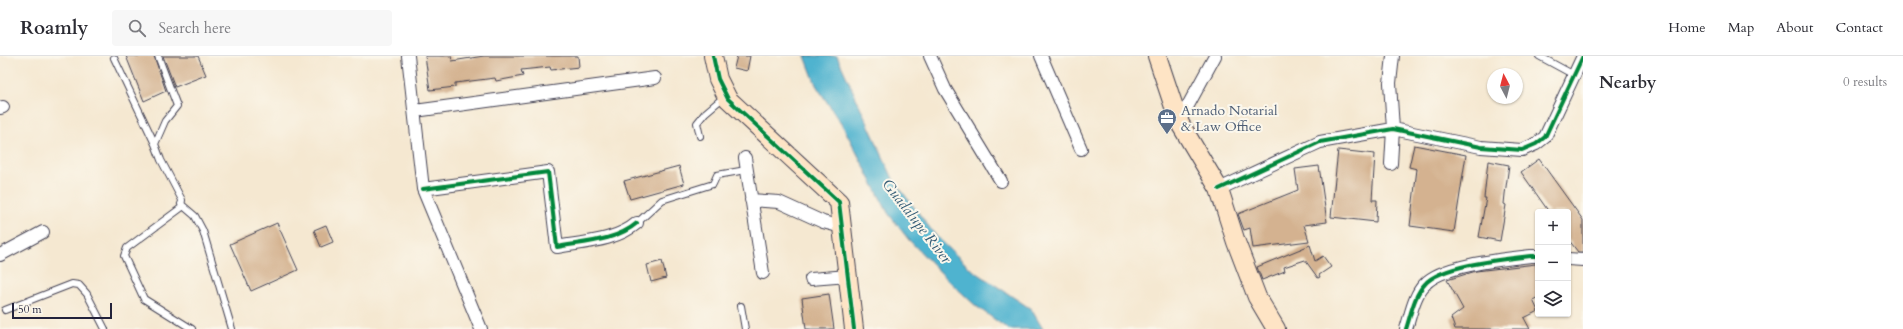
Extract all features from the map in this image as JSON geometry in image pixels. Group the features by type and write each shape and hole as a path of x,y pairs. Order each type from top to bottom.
{"street":[{"path":"408,56 423,189 481,329"},
{"path":"713,56 718,79 726,95 736,107 838,202 854,329"},
{"path":"930,56 945,88 1001,181"},
{"path":"1041,56 1081,149"},
{"path":"1157,56 1179,122 1219,189 1236,242 1257,297 1276,329"},
{"path":"1179,122 1215,56"},
{"path":"1391,164 1393,129 1390,83 1394,56"},
{"path":"1219,189 1320,142 1393,129 1481,147 1522,150 1536,144 1546,137 1583,56"},
{"path":"415,111 655,78"},
{"path":"746,164 763,273"},
{"path":"423,189 548,172 557,247 617,236 627,232 637,223"},
{"path":"751,200 779,202 823,222 842,227"},
{"path":"0,254 43,232"},
{"path":"1406,329 1419,291 1426,282 1444,273 1471,264 1535,256"},
{"path":"1571,259 1583,260"},
{"path":"811,279 848,276"}],"lane":[{"path":"155,144 165,121 177,106 158,56"},
{"path":"1539,56 1574,75"},
{"path":"114,58 155,144 164,167 182,200 181,208 127,248 124,256 144,299 192,329"},
{"path":"700,136 697,123 705,113 726,95"},
{"path":"637,223 662,200 713,184 717,175 746,164"},
{"path":"181,204 195,216 204,232 232,329"},
{"path":"4,310 72,284 79,285 87,294 105,329"},
{"path":"741,306 746,329"}],"water":[{"name":"Guadalupe River","path":"805,56 837,56 894,181 936,236 971,269 1031,309 1043,329 1008,329 976,306 909,240 888,213 845,130 816,85"}],"building":[{"path":"126,56 154,56 166,91 144,101"},
{"path":"163,56 198,56 206,75 175,87"},
{"path":"425,56 451,56 452,61 484,56 578,56 579,67 551,70 550,67 521,70 523,76 496,81 495,78 455,83 455,87 430,90"},
{"path":"737,56 750,56 747,71 734,68"},
{"path":"1414,145 1466,155 1454,232 1410,226 1417,169 1409,167"},
{"path":"1338,150 1375,154 1372,200 1377,200 1376,222 1331,217"},
{"path":"1539,159 1583,220 1583,252 1578,252 1571,243 1571,209 1547,209 1521,172"},
{"path":"1488,161 1509,165 1504,204 1506,205 1500,241 1479,237 1486,198 1484,198"},
{"path":"679,166 684,184 630,199 624,181"},
{"path":"1319,166 1327,222 1304,225 1309,241 1253,248 1250,228 1244,230 1238,214 1298,190 1295,169"},
{"path":"277,223 298,270 251,291 230,244"},
{"path":"326,225 333,242 321,247 314,230"},
{"path":"1310,245 1315,261 1323,256 1331,267 1319,275 1320,277 1318,278 1305,260 1284,267 1285,271 1262,280 1257,267"},
{"path":"662,261 666,278 651,282 647,265"},
{"path":"1535,264 1535,299 1533,300 1535,304 1535,312 1524,318 1530,329 1455,329 1451,318 1463,309 1447,280 1476,271"},
{"path":"829,294 834,329 806,329 802,298"}],"cycle path":[{"path":"713,56 718,79 728,99 839,202 854,329"},
{"path":"1219,189 1320,142 1393,129 1481,147 1522,150 1536,144 1545,137 1583,56"},
{"path":"423,189 548,172 557,247 610,237 629,229 637,223"},
{"path":"1406,329 1413,305 1421,288 1433,277 1445,272 1475,264 1535,256"}],"place":[{"name":"Arnado Notarial & Law Office","path":"1167,135"}]}
